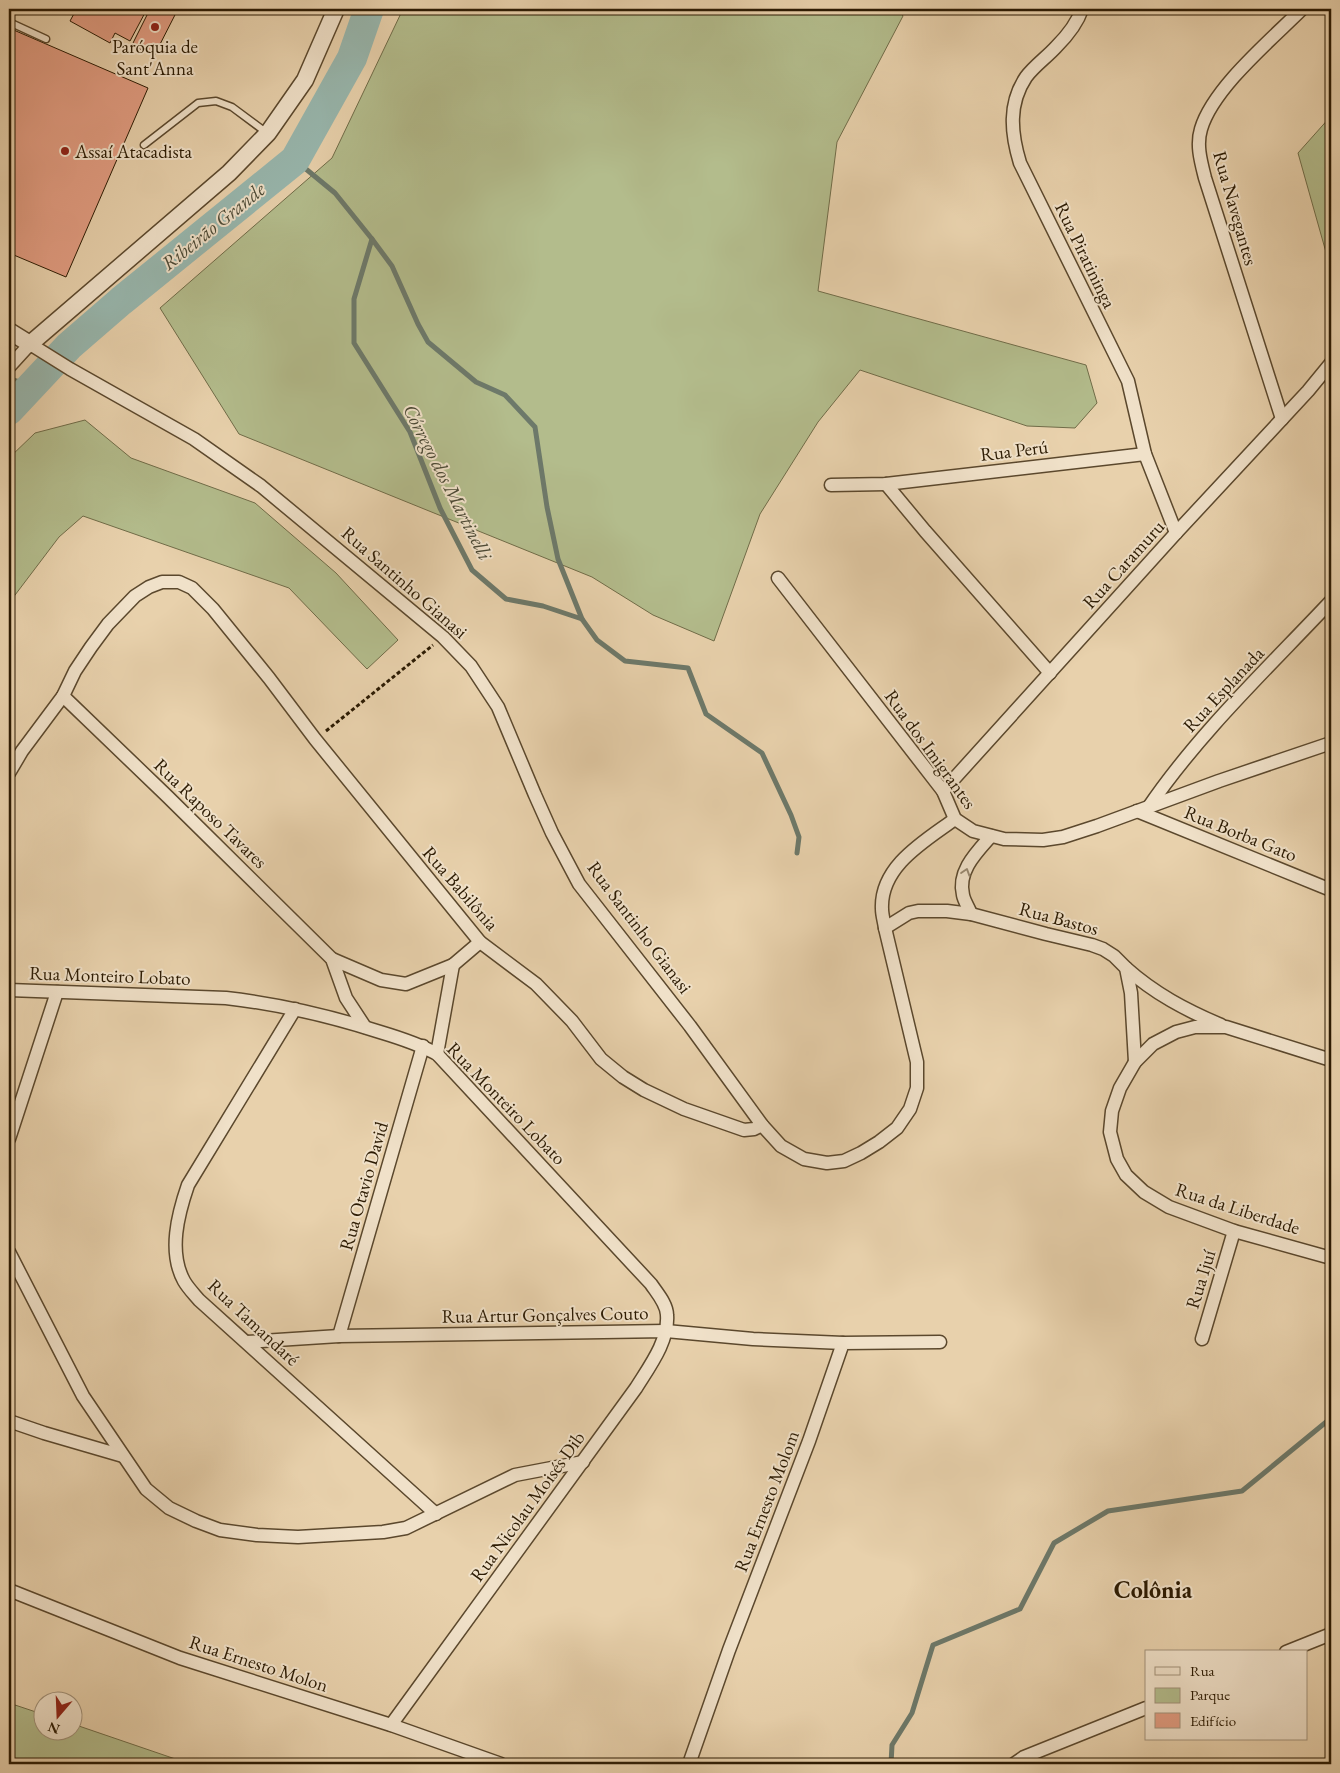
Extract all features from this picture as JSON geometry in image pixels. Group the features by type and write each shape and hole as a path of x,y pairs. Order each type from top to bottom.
{"street":[{"path":"9,367 35,347 229,173 268,133 305,80 336,9"},
{"name":"Rua Piratininga","path":"1082,9 1077,23 1027,76 1015,99 1012,125 1014,144 1023,170 1128,382 1145,454 1176,533"},
{"name":"Rua Navegantes","path":"1282,419 1205,178 1199,152 1200,130 1209,110 1238,73 1302,9"},
{"name":"Rua Santinho Gianasi","path":"9,332 194,439 261,486 443,637 471,666 498,707 534,795 579,884 690,1026 762,1125 782,1146 804,1158 827,1163 844,1161 853,1157 879,1142 897,1128 910,1109 917,1088 917,1062 885,928 882,908 884,893 889,877 910,853 955,819"},
{"name":"Rua Caramuru","path":"943,791 1331,363"},
{"name":"Rua Perú","path":"831,484 886,484 1145,454"},
{"path":"886,484 1050,674"},
{"name":"Rua dos Imigrantes","path":"778,578 943,791 955,819 974,831 991,836 1021,840 1043,840 1063,837 1331,743"},
{"name":"Rua Babilônia","path":"63,696 75,671 102,632 135,596 149,586 162,582 179,582 192,588 213,609 480,942 536,984 572,1021 601,1059 623,1077 644,1090 684,1108 744,1130 754,1129 762,1125"},
{"name":"Rua Esplanada","path":"1143,809 1192,750 1331,601"},
{"path":"9,773 22,751 63,696"},
{"name":"Rua Raposo Tavares","path":"63,696 332,959 381,980 406,984 453,965 480,942"},
{"name":"Rua Borba Gato","path":"1143,809 1331,890"},
{"path":"971,914 963,895 963,881 969,862 991,836"},
{"name":"Rua Bastos","path":"885,928 899,918 918,911 947,911 971,914 1092,944 1114,956 1126,968"},
{"name":"Rua Raposo Tavares","path":"332,959 346,998 365,1027"},
{"path":"437,1054 453,965"},
{"path":"1126,968 1131,993 1135,1062"},
{"name":"Rua da Liberdade","path":"1126,968 1164,998 1196,1014 1226,1027 1331,1060"},
{"name":"Rua Monteiro Lobato","path":"9,990 226,998 295,1009 365,1027 423,1046 437,1054 651,1284 662,1300"},
{"path":"9,1139 57,992"},
{"name":"Rua Tamandaré","path":"295,1009 188,1185 179,1210 176,1232 176,1249 184,1281 199,1300 436,1514"},
{"name":"Rua da Liberdade","path":"1226,1027 1196,1027 1176,1032 1153,1044 1135,1062 1120,1088 1112,1111 1110,1132 1117,1158 1126,1174 1144,1192 1169,1207 1234,1231 1331,1258"},
{"name":"Rua Otavio David","path":"339,1336 423,1046"},
{"name":"Rua Ijuí","path":"1202,1339 1234,1231"},
{"path":"9,1252 83,1396 146,1489 168,1508 220,1530 257,1535 298,1537 365,1534 406,1528 515,1475 583,1462"},
{"name":"Rua Nicolau Moisés Dib","path":"391,1725 636,1388 657,1353 666,1331 668,1314 662,1300"},
{"name":"Rua Artur Gonçalves Couto","path":"247,1342 339,1336 666,1331 753,1339 843,1343"},
{"path":"843,1343 940,1342"},
{"name":"Rua Ernesto Molom","path":"689,1764 729,1650 809,1441 843,1343"},
{"path":"9,1420 44,1433 123,1456"},
{"name":"Rua Ernesto Molon","path":"9,1590 180,1658 391,1725 501,1764"},
{"path":"1291,1650 1331,1634"},
{"path":"1019,1761 1145,1708"}],"lane":[{"path":"9,22 46,39"},
{"path":"144,145 198,103 216,101 232,107 268,133"}],"path":[{"path":"316,739 443,637"}],"green space":[{"path":"403,9 899,9 903,16 837,142 818,291 1086,365 1097,403 1075,428 1027,426 860,370 818,422 760,514 714,641 653,615 592,577 239,434 160,308 332,158"},
{"path":"1331,116 1331,270 1298,153"},
{"path":"85,420 131,458 255,503 336,573 398,640 367,669 289,588 83,516 59,537 9,603 9,458 35,433"},
{"path":"9,1703 32,1711 32,1740 82,1740 82,1727 190,1764 9,1764"}],"building":[{"path":"73,9 147,9 130,41 115,33 110,43 70,21 76,10"},
{"name":"Paróquia de Sant'Anna","path":"150,9 178,9 154,56 132,45"},
{"name":"Assaí Atacadista","path":"9,28 148,88 66,277 9,253"}],"waterway":[{"name":"Ribeirão Grande","path":"9,410 69,346 121,301 295,160 352,58 369,9"},
{"name":"Córrego dos Martinelli","path":"295,160 335,193 372,239 354,299 354,343 410,432 440,508 472,570 506,599 543,606 582,619 597,640 625,661 688,668 706,714 762,753 791,815 799,837 797,853"},
{"name":"Córrego dos Martinelli","path":"372,239 392,266 428,342 476,382 505,395 535,427 547,507 558,559 582,619"},
{"path":"11,379 31,386"},
{"path":"891,1764 892,1745 912,1713 933,1645 1020,1609 1054,1543 1108,1511 1242,1491 1331,1418"}],"place":[{"name":"Paróquia de Sant'Anna","path":"155,27"},
{"name":"Assaí Atacadista","path":"65,151"}],"district":[{"name":"Colônia","path":"1153,1590"}]}
